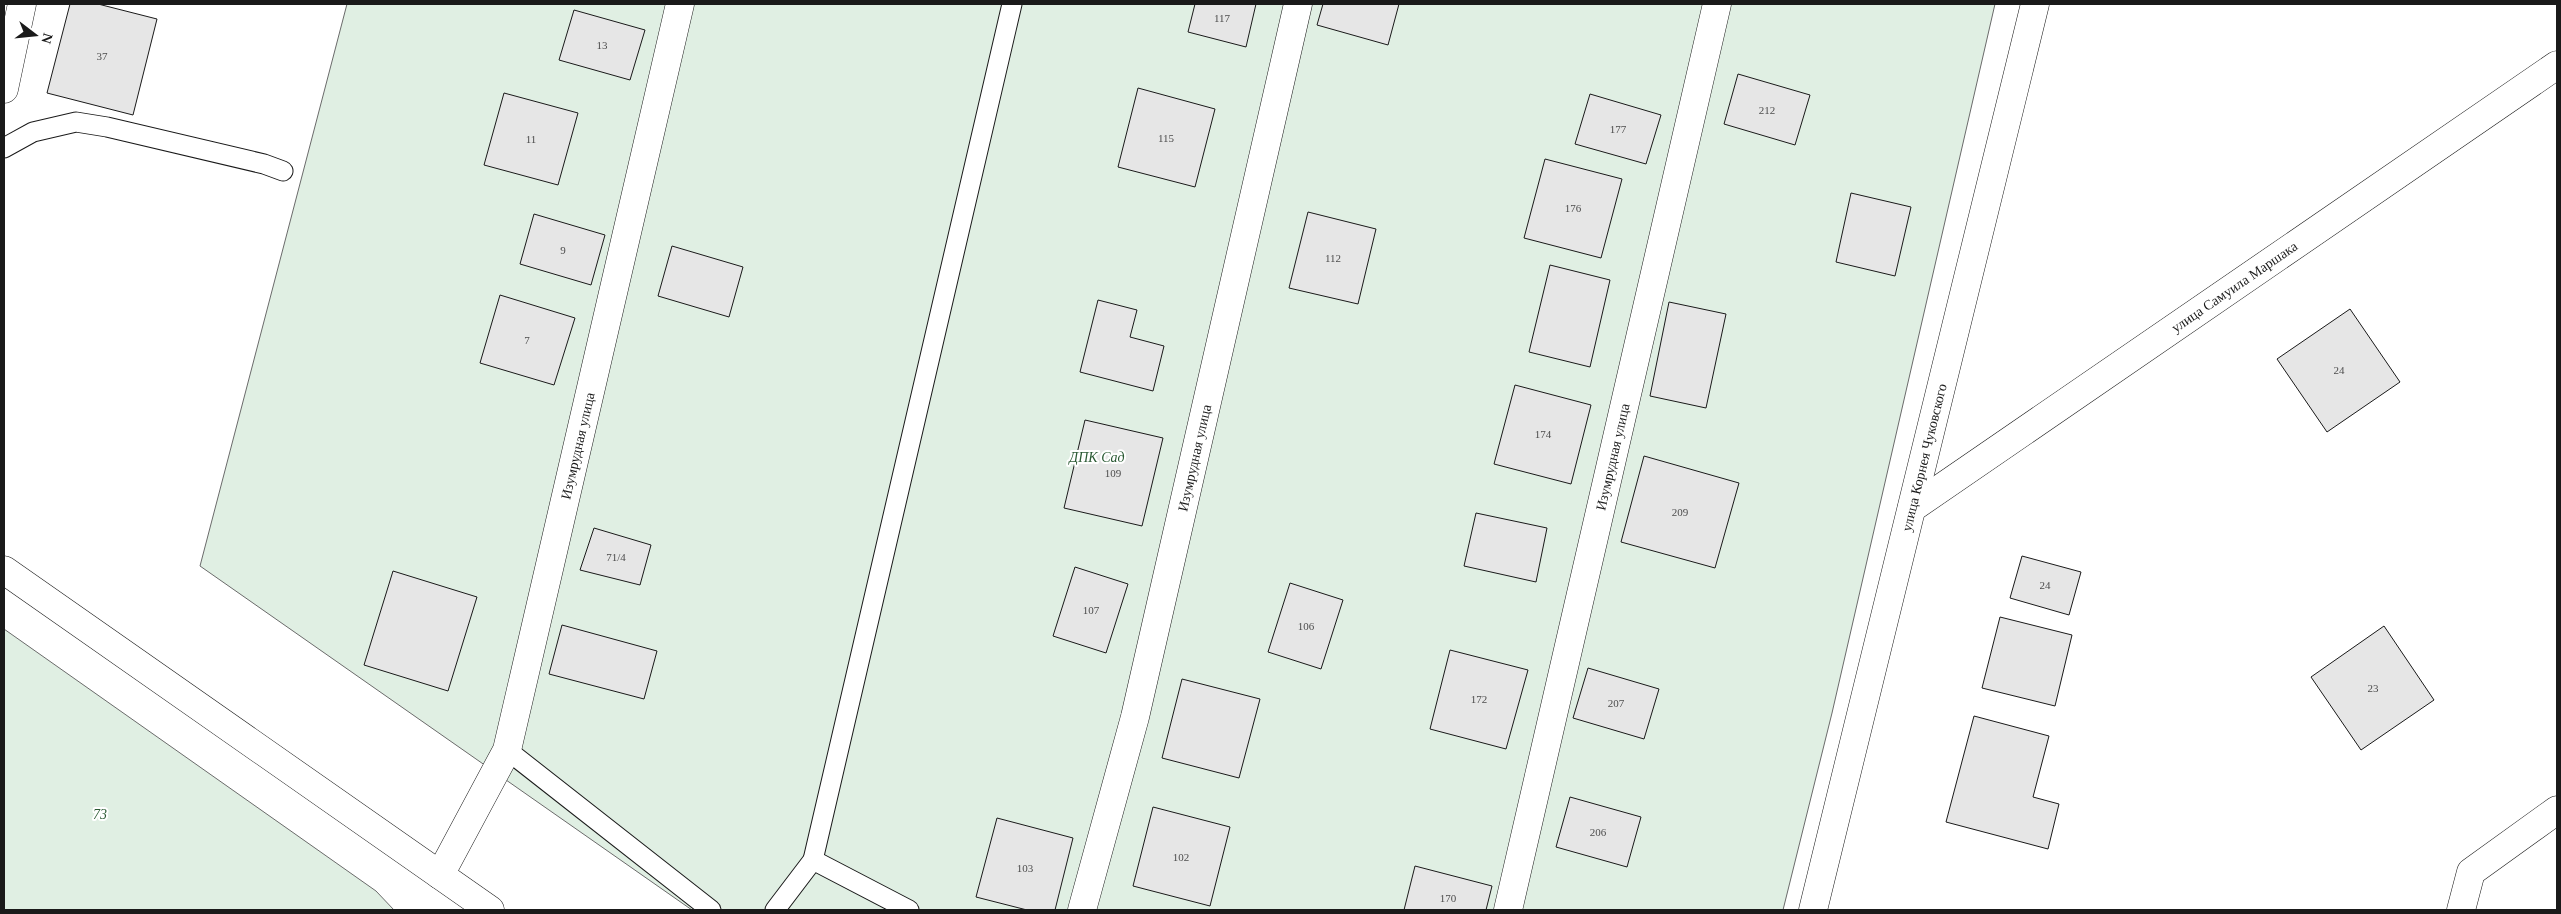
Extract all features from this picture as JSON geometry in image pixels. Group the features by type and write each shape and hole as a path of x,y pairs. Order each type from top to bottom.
{"street":[{"path":"4,89 22,4"},
{"name":"Изумрудная улица","path":"440,875 507,750 680,4"},
{"name":"Изумрудная улица","path":"1082,910 1135,717 1298,4"},
{"name":"Изумрудная улица","path":"1508,910 1717,4"},
{"name":"улица Корнея Чуковского","path":"1813,910 2035,4"},
{"name":"улица Самуила Маршака","path":"1912,508 2557,64"},
{"path":"4,570 490,910"},
{"path":"2461,910 2471,872 2557,810"}],"lane":[{"path":"775,910 813,860 1012,4"},
{"path":"4,148 32,132 76,122 116,129 264,164 283,171"},
{"path":"507,750 711,910"},
{"path":"813,860 909,910"}],"green space":[{"name":"ДПК Сад","path":"347,4 1995,4 1832,713 1783,910 692,910 200,566"},
{"name":"73","path":"4,629 376,891 394,910 4,910"}],"building":[{"path":"70,4 98,4 157,19 133,115 47,93"},
{"path":"1195,4 1256,4 1246,47 1188,32"},
{"path":"1323,4 1399,4 1388,45 1317,25"},
{"path":"574,10 645,30 630,80 559,60"},
{"path":"1738,74 1810,95 1795,145 1724,124"},
{"path":"1138,88 1215,109 1195,187 1118,167"},
{"path":"504,93 578,113 558,185 484,165"},
{"path":"1590,94 1661,115 1646,164 1575,144"},
{"path":"1545,159 1622,179 1601,258 1524,238"},
{"path":"1851,193 1911,207 1895,276 1836,262"},
{"path":"1308,212 1376,229 1358,304 1289,288"},
{"path":"534,214 605,235 591,285 520,264"},
{"path":"672,246 743,267 729,317 658,296"},
{"path":"1550,265 1610,280 1590,367 1529,352"},
{"path":"500,295 575,318 554,385 480,363"},
{"path":"1098,300 1137,310 1130,337 1164,346 1153,391 1080,372"},
{"path":"1669,302 1726,314 1706,408 1650,396"},
{"path":"2350,309 2400,382 2327,432 2277,359"},
{"path":"1515,385 1591,405 1571,484 1494,464"},
{"path":"1085,420 1163,438 1142,526 1064,508"},
{"path":"1644,456 1739,483 1715,568 1621,542"},
{"path":"1476,513 1547,528 1536,582 1464,566"},
{"path":"594,528 651,545 640,585 580,570"},
{"path":"2022,556 2081,572 2069,615 2010,598"},
{"path":"1075,567 1128,584 1106,653 1053,636"},
{"path":"393,571 477,597 448,691 364,665"},
{"path":"1290,583 1343,600 1321,669 1268,652"},
{"path":"2000,617 2072,635 2055,706 1982,688"},
{"path":"562,625 657,651 644,699 549,674"},
{"path":"2384,626 2434,700 2361,750 2311,677"},
{"path":"1450,650 1528,670 1506,749 1430,729"},
{"path":"1588,668 1659,689 1644,739 1573,718"},
{"path":"1182,679 1260,699 1239,778 1162,758"},
{"path":"1974,716 2049,736 2033,797 2059,804 2048,849 1946,822"},
{"path":"1570,797 1641,817 1627,867 1556,847"},
{"path":"1153,807 1230,827 1210,906 1133,886"},
{"path":"997,818 1073,838 1055,910 1027,910 976,897"},
{"path":"1415,866 1492,886 1486,910 1404,910"}]}
